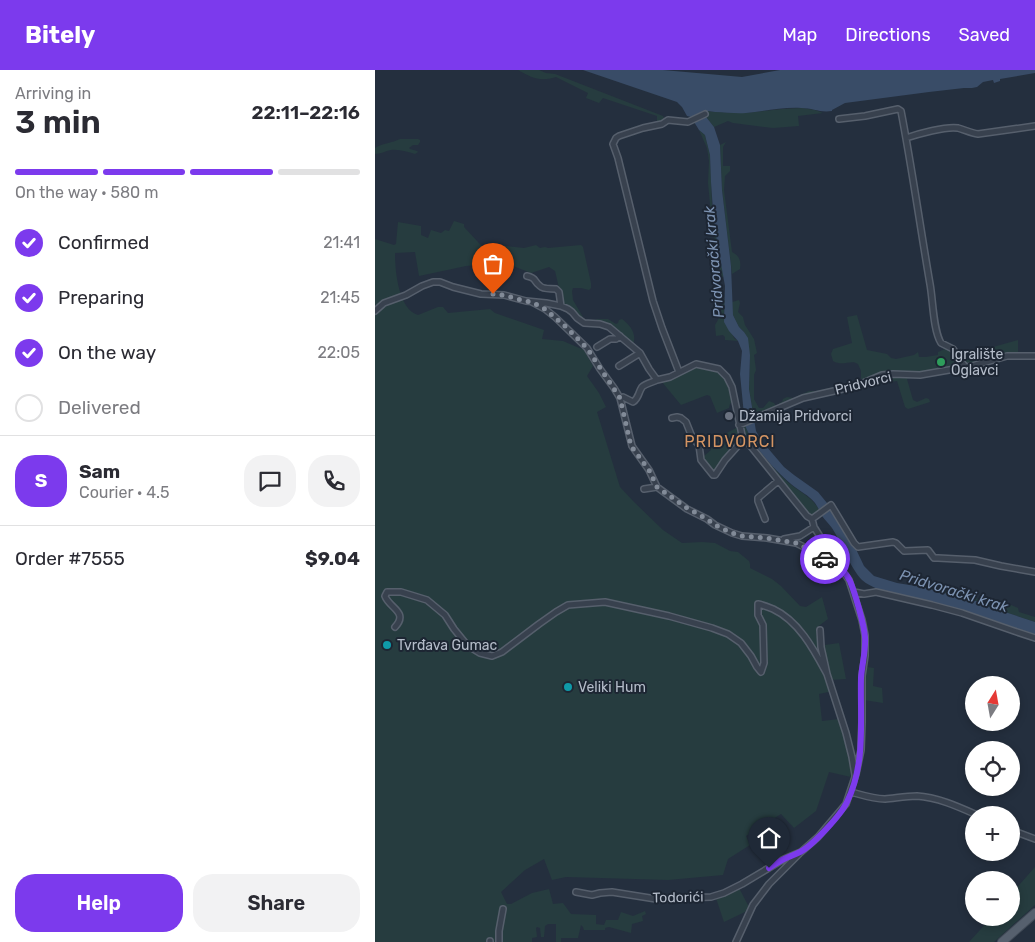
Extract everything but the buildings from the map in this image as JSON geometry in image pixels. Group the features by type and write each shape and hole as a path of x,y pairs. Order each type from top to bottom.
{"main road":[{"path":"1002,942 1035,913"}],"street":[{"path":"839,119 898,109 901,111 937,332 941,343 953,348 965,367"},
{"path":"679,372 661,328 653,301 613,144 619,136 643,128 662,124 669,120 688,122 705,114"},
{"path":"906,138 946,129 957,128 978,134 1035,126"},
{"path":"527,276 533,277 543,288 556,289 559,292 561,306"},
{"path":"375,311 384,303 433,282 440,282 481,294 498,294 525,301 561,306 572,312 584,323 605,325 614,330 640,354 657,380"},
{"path":"532,302 555,317 587,348 620,398 631,446 649,470 657,487 687,508 732,533 741,536 796,543 840,567"},
{"path":"597,347 609,339 616,339 620,336"},
{"path":"619,366 640,354"},
{"name":"Pridvorci","path":"742,424 803,398 856,386 882,376 944,372 1007,356 1035,356"},
{"path":"620,398 623,397 633,402 646,384 670,377 696,364 719,369 730,382 742,424 743,440 725,460 715,475 713,475 701,460 699,446 692,437 686,422 681,418 672,418"},
{"path":"743,440 749,444 807,516 812,519 814,528 849,580 854,592 865,636 865,656 861,676 861,750 851,792 885,799 919,796 965,810"},
{"path":"765,519 758,498 778,481"},
{"path":"644,489 657,487"},
{"path":"812,519 831,506 859,547 893,542 905,551 928,550 934,558 975,560 1035,572"},
{"path":"781,540 800,536 814,528"},
{"path":"395,627 398,623 398,612 386,600 385,596 387,592 393,591 427,600 445,615 467,645 480,653 492,656 502,652 547,618 568,606 605,602 669,616 728,634 741,644 761,672 764,663 763,625 758,615 758,604 774,609 793,624 814,651 827,674"},
{"path":"854,592 864,594 876,592 940,607 1035,638"},
{"path":"820,630 821,647 827,674 846,733 855,778"},
{"name":"Todorići","path":"736,942 753,905 769,884 836,817 846,804 851,792"},
{"path":"1020,834 1035,840"},
{"name":"Todorići","path":"576,892 592,895 612,892 656,899 711,897 742,884 782,860 801,852"},
{"path":"499,942 503,909"}],"green space":[{"path":"518,70 539,70 555,74 663,116 665,120 657,123 657,116 603,98 599,103 586,98 588,93 556,77 536,78"},
{"path":"802,108 823,113 798,116 799,126 773,128 728,121 714,127 703,113 708,111 745,113"},
{"path":"699,130 705,135 710,155 714,225 724,277 719,277 720,271 712,225 708,183 709,161 707,148"},
{"path":"400,139 420,140 418,145 413,145 409,148 418,152 415,154 389,150 375,154 375,148"},
{"path":"726,142 723,147 723,166 730,166 730,171 725,176 724,190 732,252 738,257 740,264 740,269 732,274 722,190 720,145"},
{"path":"454,221 464,224 464,227 491,256 495,257 486,246 498,245 524,248 536,245 540,248 548,248 581,245 591,288 589,290 573,288 572,291 573,300 583,317 582,320 563,305 555,271 549,267 531,273 513,266 496,266 480,269 479,265 419,276 415,252 395,253 399,288 406,305 411,311 418,315 438,307 443,307 448,313 490,309 495,313 544,330 542,339 563,341 584,350 593,366 587,376 606,407 597,412 620,487 663,530 682,543 715,543 730,551 738,552 749,561 750,568 772,579 800,606 806,607 822,597 828,619 816,628 818,646 839,643 846,679 830,680 833,691 819,694 822,721 839,719 849,759 851,777 829,772 816,811 794,828 781,814 746,836 750,845 728,859 723,875 668,880 566,877 552,880 544,859 525,870 501,892 507,904 511,904 532,893 549,889 553,904 563,903 571,914 596,915 596,924 604,925 606,920 618,920 621,912 633,916 645,911 646,914 642,916 643,921 632,924 631,933 609,927 605,928 605,930 584,930 581,925 578,938 561,938 561,942 556,942 556,924 548,924 545,926 544,937 541,937 540,928 536,928 537,937 532,938 532,942 375,942 375,239 396,244 398,222 421,226 421,235 428,238 431,230 441,233 445,230 449,231"},
{"path":"725,299 724,314 734,338 738,341 725,340 723,335 716,336 715,325 723,300"},
{"path":"739,300 738,312 743,317 745,325 754,339 757,353 754,355 756,370 754,375 754,399 759,408 763,408 769,401 774,403 777,408 754,418 749,389 750,355 744,332 733,315 732,302"},
{"path":"857,315 867,350 887,354 891,358 896,359 914,355 918,352 919,357 938,355 938,352 951,349 960,364 959,366 918,373 894,372 779,407 779,403 787,397 794,398 809,391 837,385 841,386 861,380 861,371 858,364 852,362 837,363 833,361 831,354 833,349 852,343 847,317"},
{"path":"597,319 608,319 616,324 622,319 632,330 634,337 633,345 610,326 591,322"},
{"path":"1018,340 1018,354 968,365 961,356"},
{"path":"696,365 721,372 727,383 732,402 729,408 717,413 710,396 707,395 681,405 662,382"},
{"path":"902,376 911,378 907,379 913,400 917,402 926,398 930,402 908,409 905,407 897,381 873,385 873,382 879,378"},
{"path":"745,425 770,464 789,483 810,499 820,511 811,517 745,437 742,430"},
{"path":"738,427 741,442 714,473 704,458 711,450 709,446 718,442 721,436"},
{"path":"922,585 961,593 1004,608 1009,604 1018,608 1019,612 1035,617 1035,622 976,601 922,587"},
{"path":"867,667 874,668 873,686 882,688 883,703 864,700"},
{"path":"1035,867 1035,905 1020,919 1020,884"},
{"path":"739,888 749,907 745,912 724,922 716,898"},
{"path":"984,926 1012,926 994,942 969,942"}],"water":[{"path":"583,70 663,70 742,77 780,70 1035,70 1035,73 1000,79 1000,81 994,83 993,80 983,82 977,87 972,88 845,103 832,111 794,108 742,113 708,111 703,113 714,127 720,145 722,190 731,266 733,315 739,327 748,338 750,355 749,389 756,431 761,440 784,467 818,492 854,545 864,566 874,576 976,601 1035,622 1035,635 1011,629 965,612 878,589 869,585 858,575 832,528 822,516 815,503 771,465 758,449 745,425 740,374 742,351 738,341 724,322 725,286 714,225 710,155 705,135 677,102"}],"way so far":[{"path":"493,294 532,302 545,309 587,348 620,398 631,446 649,470 657,487 687,508 732,533 741,536 796,543 825,559"}],"place":[{"name":"Igralište Oglavci","path":"941,362"},
{"name":"Džamija Pridvorci","path":"729,416"},
{"name":"Tvrđava Gumac","path":"387,645"},
{"name":"Veliki Hum","path":"568,687"}],"district":[{"name":"PRIDVORCI","path":"730,441"}],"route":[{"path":"769,868 801,852 818,837 846,804 857,774 861,750 861,676 865,656 865,636 854,592 849,580 840,567 825,559"}],"water label":[{"name":"Pridvorački krak","path":"714,262"},
{"name":"Pridvorački krak","path":"954,591"}]}
